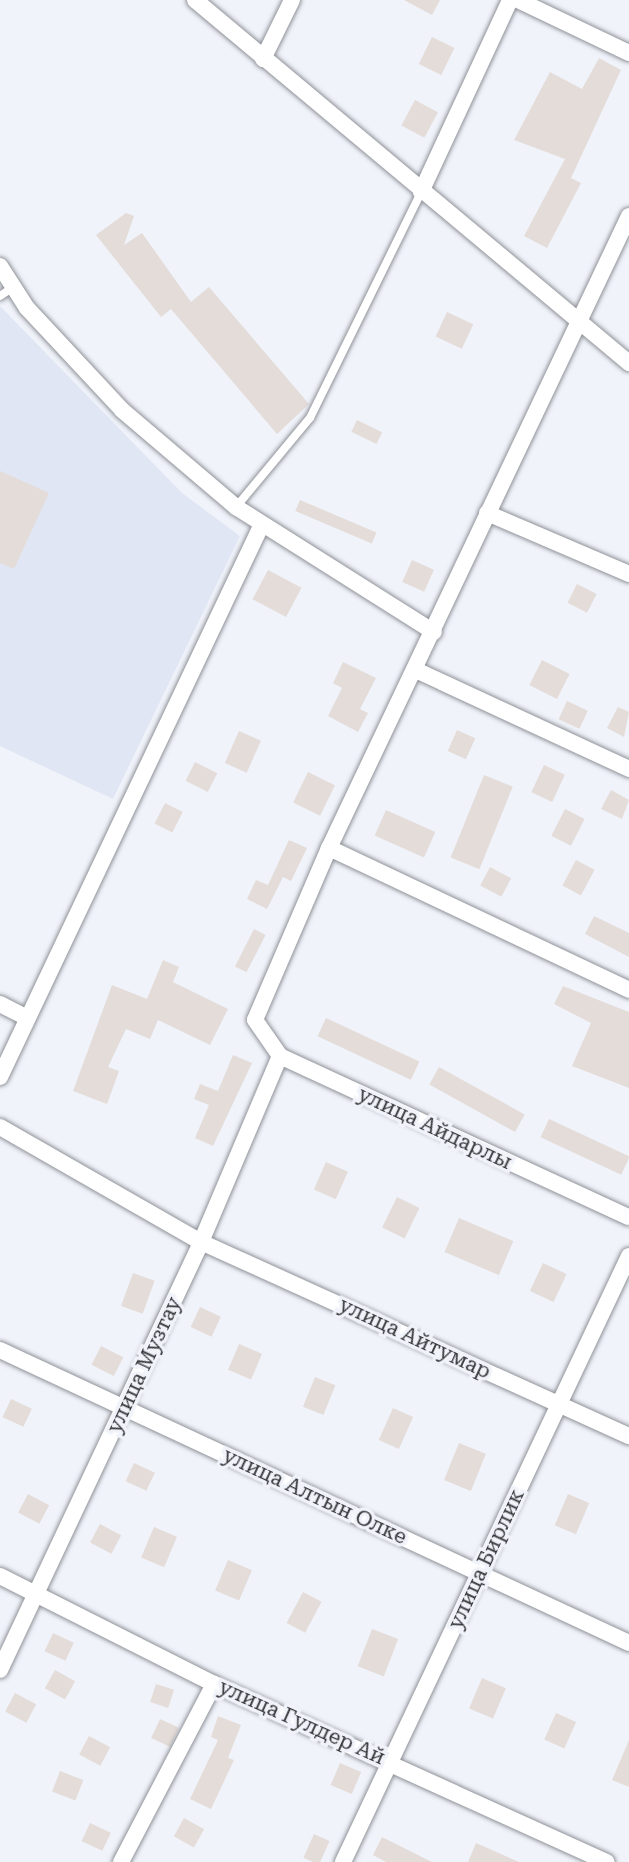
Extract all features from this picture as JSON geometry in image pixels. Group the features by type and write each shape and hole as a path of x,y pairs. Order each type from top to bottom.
{"street":[{"path":"195,0 421,192 629,363"},
{"path":"263,59 292,0"},
{"path":"421,192 510,0"},
{"path":"518,0 629,53"},
{"path":"280,1056 256,1020 329,848 418,671 487,513 629,216"},
{"path":"0,266 6,292 122,410 236,507 261,526 434,632"},
{"path":"487,513 629,574"},
{"path":"0,1077 261,526"},
{"path":"418,671 629,769"},
{"path":"329,848 629,990"},
{"path":"0,1004 28,1018"},
{"name":"улица Айдарлы","path":"280,1056 629,1217"},
{"name":"улица Музтау","path":"0,1670 39,1594 201,1242 280,1056"},
{"name":"улица Айтумар","path":"0,1127 201,1242 629,1436"},
{"name":"улица Бирлик","path":"343,1862 629,1256"},
{"name":"улица Алтын Олке","path":"0,1350 629,1643"},
{"name":"улица Гулдер Ай","path":"0,1576 214,1684 391,1761 607,1862"},
{"path":"121,1862 214,1684"}],"lane":[{"path":"236,507 310,418 421,192"}],"shaded area":[{"path":"0,306 182,493 240,536 113,799 0,746"}],"building":[{"path":"404,0 440,0 432,15"},
{"path":"432,37 454,48 441,75 419,64"},
{"path":"599,58 621,70 571,178 581,183 547,248 524,236 565,159 514,140 550,72 582,89"},
{"path":"415,100 438,112 424,138 401,126"},
{"path":"126,213 134,216 124,245 142,233 191,302 209,287 309,404 277,434 171,309 161,317 96,235"},
{"path":"447,312 473,324 462,349 436,336"},
{"path":"357,420 382,432 376,444 351,432"},
{"path":"0,471 49,493 14,569 0,563"},
{"path":"300,500 376,532 372,543 295,511"},
{"path":"412,560 434,570 424,592 402,582"},
{"path":"268,570 302,588 286,617 253,599"},
{"path":"577,584 597,594 587,613 567,603"},
{"path":"542,660 570,674 557,699 529,685"},
{"path":"343,662 376,678 360,709 368,713 358,732 328,716 342,688 333,683"},
{"path":"567,701 588,711 579,729 559,719"},
{"path":"618,707 629,712 624,737 607,728"},
{"path":"457,730 475,738 466,759 448,751"},
{"path":"239,731 261,741 247,773 225,763"},
{"path":"195,762 217,773 208,792 185,781"},
{"path":"544,765 565,775 552,802 531,792"},
{"path":"308,772 335,785 320,816 293,803"},
{"path":"484,775 513,787 479,869 451,858"},
{"path":"611,790 629,800 622,819 601,809"},
{"path":"165,803 183,812 172,833 155,823"},
{"path":"565,809 585,819 571,846 551,836"},
{"path":"386,810 435,832 424,858 375,836"},
{"path":"289,840 307,848 291,881 283,877 267,909 247,899 256,880 268,885"},
{"path":"576,860 595,870 581,895 562,886"},
{"path":"490,867 511,878 501,897 480,886"},
{"path":"594,916 629,933 629,957 585,934"},
{"path":"254,929 266,935 247,972 235,966"},
{"path":"163,960 179,967 173,982 228,1009 210,1045 158,1020 150,1039 126,1029 108,1067 119,1071 107,1104 73,1091 112,985 147,999"},
{"path":"563,986 629,1012 629,1088 572,1066 591,1023 554,1004"},
{"path":"326,1018 419,1062 411,1080 318,1036"},
{"path":"233,1055 252,1063 213,1146 195,1138 209,1105 194,1099 200,1084 218,1091"},
{"path":"439,1067 525,1115 515,1132 429,1084"},
{"path":"549,1119 629,1156 621,1175 541,1137"},
{"path":"326,1162 348,1172 336,1199 314,1189"},
{"path":"397,1197 419,1208 405,1239 382,1228"},
{"path":"459,1218 513,1241 499,1275 445,1252"},
{"path":"543,1263 567,1274 553,1302 530,1291"},
{"path":"133,1273 155,1281 143,1314 121,1306"},
{"path":"200,1307 221,1317 212,1337 191,1327"},
{"path":"239,1344 262,1354 251,1380 228,1370"},
{"path":"101,1346 123,1357 114,1376 91,1365"},
{"path":"315,1377 335,1385 323,1415 303,1407"},
{"path":"11,1399 32,1409 23,1427 3,1417"},
{"path":"393,1408 413,1417 399,1449 379,1440"},
{"path":"459,1443 486,1454 471,1491 444,1480"},
{"path":"134,1463 155,1473 146,1491 126,1481"},
{"path":"28,1494 49,1505 39,1524 18,1513"},
{"path":"568,1494 589,1503 576,1534 555,1525"},
{"path":"100,1524 121,1535 111,1554 90,1543"},
{"path":"154,1527 177,1537 164,1567 141,1557"},
{"path":"228,1560 252,1570 239,1601 215,1590"},
{"path":"303,1592 322,1602 305,1633 287,1623"},
{"path":"372,1629 398,1639 384,1676 358,1666"},
{"path":"53,1633 74,1643 65,1661 45,1651"},
{"path":"55,1670 75,1681 65,1700 45,1688"},
{"path":"482,1678 506,1688 493,1719 469,1708"},
{"path":"156,1684 174,1690 168,1708 150,1702"},
{"path":"15,1693 36,1704 26,1723 5,1712"},
{"path":"556,1713 576,1722 564,1748 544,1739"},
{"path":"218,1716 241,1725 228,1758 234,1760 211,1809 190,1799 218,1740 211,1737"},
{"path":"160,1719 179,1728 170,1747 151,1738"},
{"path":"89,1736 110,1747 100,1766 79,1755"},
{"path":"629,1740 629,1787 612,1780"},
{"path":"340,1763 361,1772 352,1794 331,1785"},
{"path":"60,1771 83,1780 75,1800 52,1792"},
{"path":"184,1818 204,1829 194,1848 174,1836"},
{"path":"90,1823 111,1833 102,1851 82,1841"},
{"path":"314,1834 330,1841 320,1862 303,1858"},
{"path":"382,1837 432,1862 386,1862 373,1855"},
{"path":"476,1843 519,1862 468,1862"}]}
